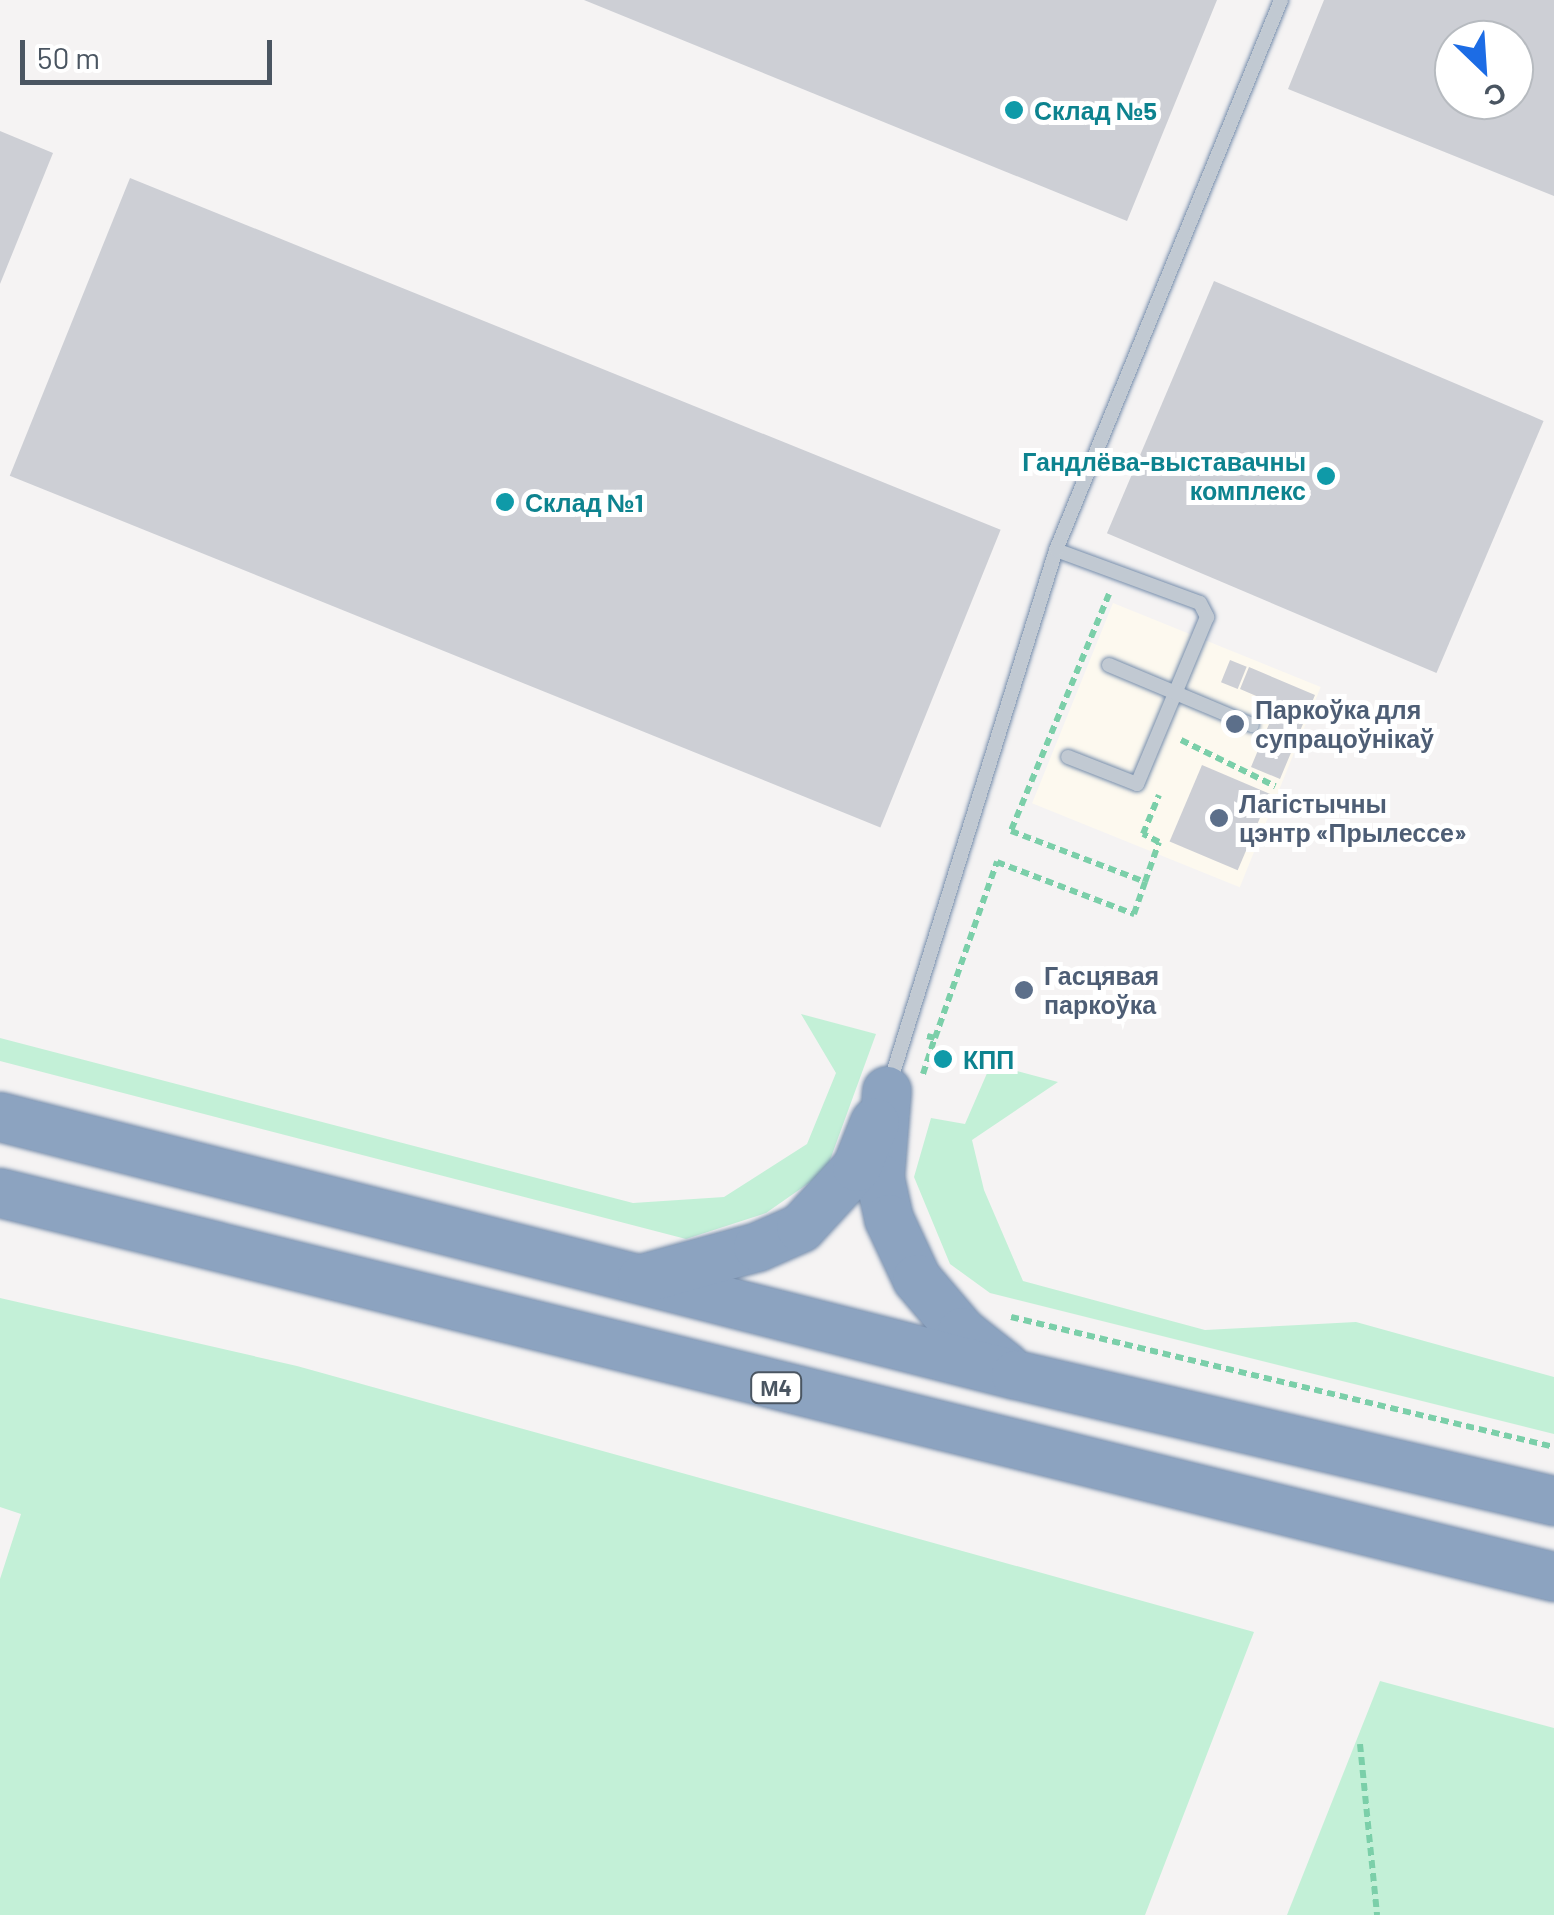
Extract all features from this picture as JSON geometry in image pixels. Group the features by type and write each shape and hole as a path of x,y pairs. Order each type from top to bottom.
{"highway":[{"path":"642,1279 758,1247 801,1228 856,1167 902,1093"},
{"path":"902,1093 880,1178 904,1252 962,1332 1016,1375"},
{"path":"0,1117 1016,1375 1554,1500"},
{"name":"М4","path":"0,1193 1554,1577"}],"lane":[{"path":"902,1093 907,1030 1056,550 1281,0"},
{"path":"1056,550 1200,603 1207,616 1137,784 1068,757"},
{"path":"1109,665 1252,726"}],"path":[{"path":"902,1093 934,1038 998,862 1134,914 1159,842 1143,834 1165,780"},
{"path":"1011,831 1145,882"},
{"path":"907,1030 934,1038"},
{"path":"1004,1315 1554,1446"},
{"path":"1360,1744 1377,1915"}],"shaded area":[{"path":"1113,603 1321,687 1240,887 1032,803"}],"green space":[{"path":"801,1014 876,1034 826,1171 766,1213 686,1239 0,1061 0,1038 633,1203 724,1197 807,1144 836,1073"},
{"path":"991,1064 1058,1082 972,1140 984,1190 1023,1281 1205,1330 1356,1322 1554,1377 1554,1434 990,1293 950,1264 914,1177 931,1118 965,1124"},
{"path":"0,1298 297,1366 1254,1632 1145,1915 0,1915 0,1579 21,1514 0,1507"},
{"path":"1380,1681 1554,1728 1554,1915 1287,1915"}],"building":[{"name":"Склад №5","path":"584,0 1217,0 1127,221"},
{"path":"1324,0 1554,0 1554,196 1288,89"},
{"path":"0,131 53,153 0,284"},
{"name":"Склад №1","path":"130,178 1001,530 880,827 10,476"},
{"name":"Гандлёва-выставачны комплекс","path":"1214,281 1544,421 1436,673 1107,533"},
{"path":"1230,660 1247,667 1238,689 1221,682"},
{"path":"1249,667 1315,695 1280,779 1251,767 1277,705 1240,689"},
{"name":"Лагістычны цэнтр «Прылессе»","path":"1202,765 1270,794 1238,870 1170,841"},
{"name":"КПП","path":"939,1047 954,1053 947,1071 932,1065"}],"place":[{"name":"Склад №5","path":"1014,110"},
{"name":"Гандлёва-выставачны комплекс","path":"1326,476"},
{"name":"Склад №1","path":"505,502"},
{"name":"Паркоўка для супрацоўнікаў","path":"1235,724"},
{"name":"Лагістычны цэнтр «Прылессе»","path":"1219,818"},
{"name":"Гасцявая паркоўка","path":"1024,990"},
{"name":"КПП","path":"943,1059"}]}
